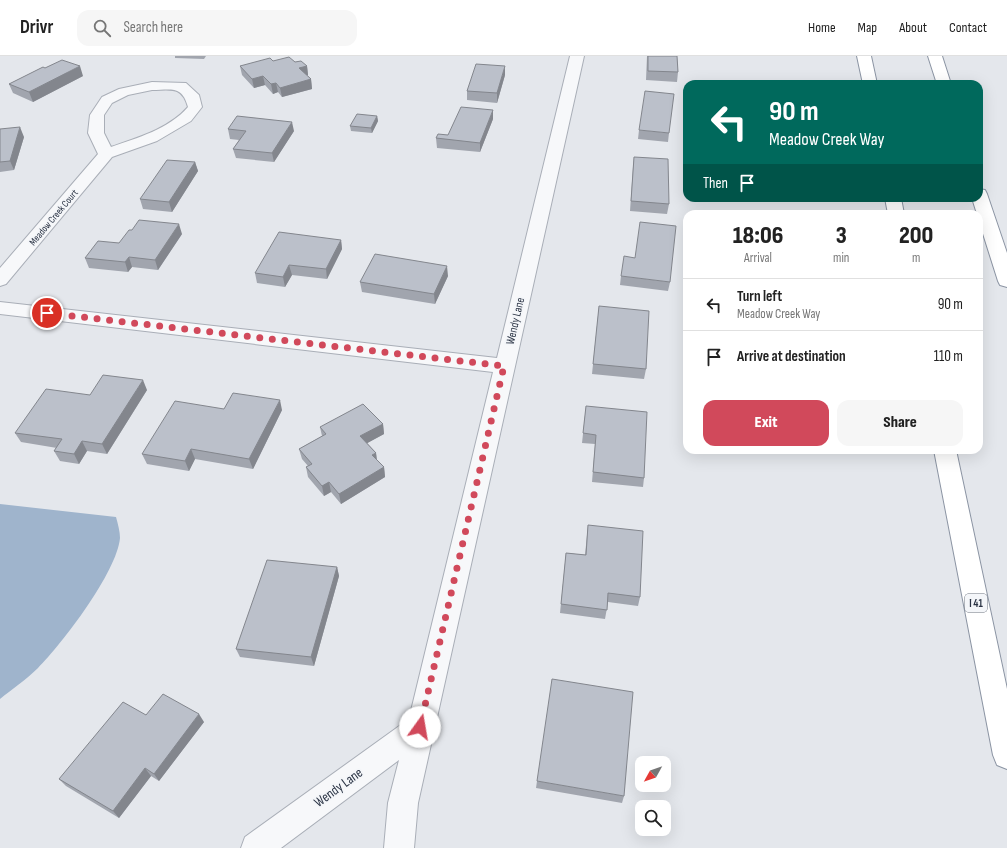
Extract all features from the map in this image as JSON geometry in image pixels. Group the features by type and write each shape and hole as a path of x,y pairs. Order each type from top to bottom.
{"highway":[{"path":"864,56 869,80"},
{"path":"935,56 943,80"},
{"path":"939,70 942,56"},
{"path":"982,202 1007,281"},
{"name":"I 41","path":"946,454 1007,755"}],"street":[{"name":"Wendy Lane","path":"399,848 403,803 420,727 577,56"},
{"path":"152,86 181,86 192,95 195,107 186,118 152,138 106,154 96,133 97,115 107,100 124,92 152,86"},
{"name":"Meadow Creek Court","path":"0,280 106,154"},
{"path":"0,308 504,366"},
{"name":"Wendy Lane","path":"256,848 420,727"}],"water":[{"path":"0,504 116,517 120,538 117,552 99,588 74,625 38,668 0,699"}],"building":[{"path":"648,56 677,56 678,72 648,71"},
{"path":"289,57 295,62 301,61 307,66 299,68 311,79 280,88 276,83 271,84 263,76 252,79 240,66 270,58 273,61"},
{"path":"62,60 80,66 29,92 9,84 43,67 45,68"},
{"path":"476,64 505,66 497,93 467,91"},
{"path":"645,91 674,94 669,133 639,130"},
{"path":"461,107 493,110 480,143 436,138 438,134 448,135"},
{"path":"357,114 377,116 371,128 350,126"},
{"path":"237,116 292,122 272,153 233,149 246,131 228,129"},
{"path":"20,127 10,161 0,162 0,129"},
{"path":"634,157 668,159 669,204 631,201"},
{"path":"167,160 195,162 169,202 140,199"},
{"path":"139,220 179,224 155,260 129,257 125,262 85,258 98,241 119,243 129,230 132,230"},
{"path":"640,222 676,226 670,282 621,276 624,256 635,258"},
{"path":"279,232 341,240 326,269 289,265 283,277 255,273"},
{"path":"375,254 447,266 434,294 360,282"},
{"path":"599,306 649,311 646,369 593,364"},
{"path":"103,375 143,380 102,444 82,441 74,454 54,451 62,439 15,433 46,389 90,395"},
{"path":"233,393 280,400 249,459 191,449 185,461 142,454 175,401 224,409"},
{"path":"363,404 383,424 360,436 376,453 372,455 384,467 339,494 329,482 322,486 306,467 312,464 299,449 326,434 320,427"},
{"path":"586,406 647,412 644,478 593,472 596,435 583,433"},
{"path":"588,525 643,531 640,597 608,593 607,610 561,604 566,553 586,555"},
{"path":"267,560 337,567 311,657 236,649"},
{"path":"552,679 633,692 624,796 537,781"},
{"path":"163,694 199,714 154,774 145,768 113,811 59,779 123,702 146,715"}],"route":[{"path":"47,313 504,366 420,727"}]}
